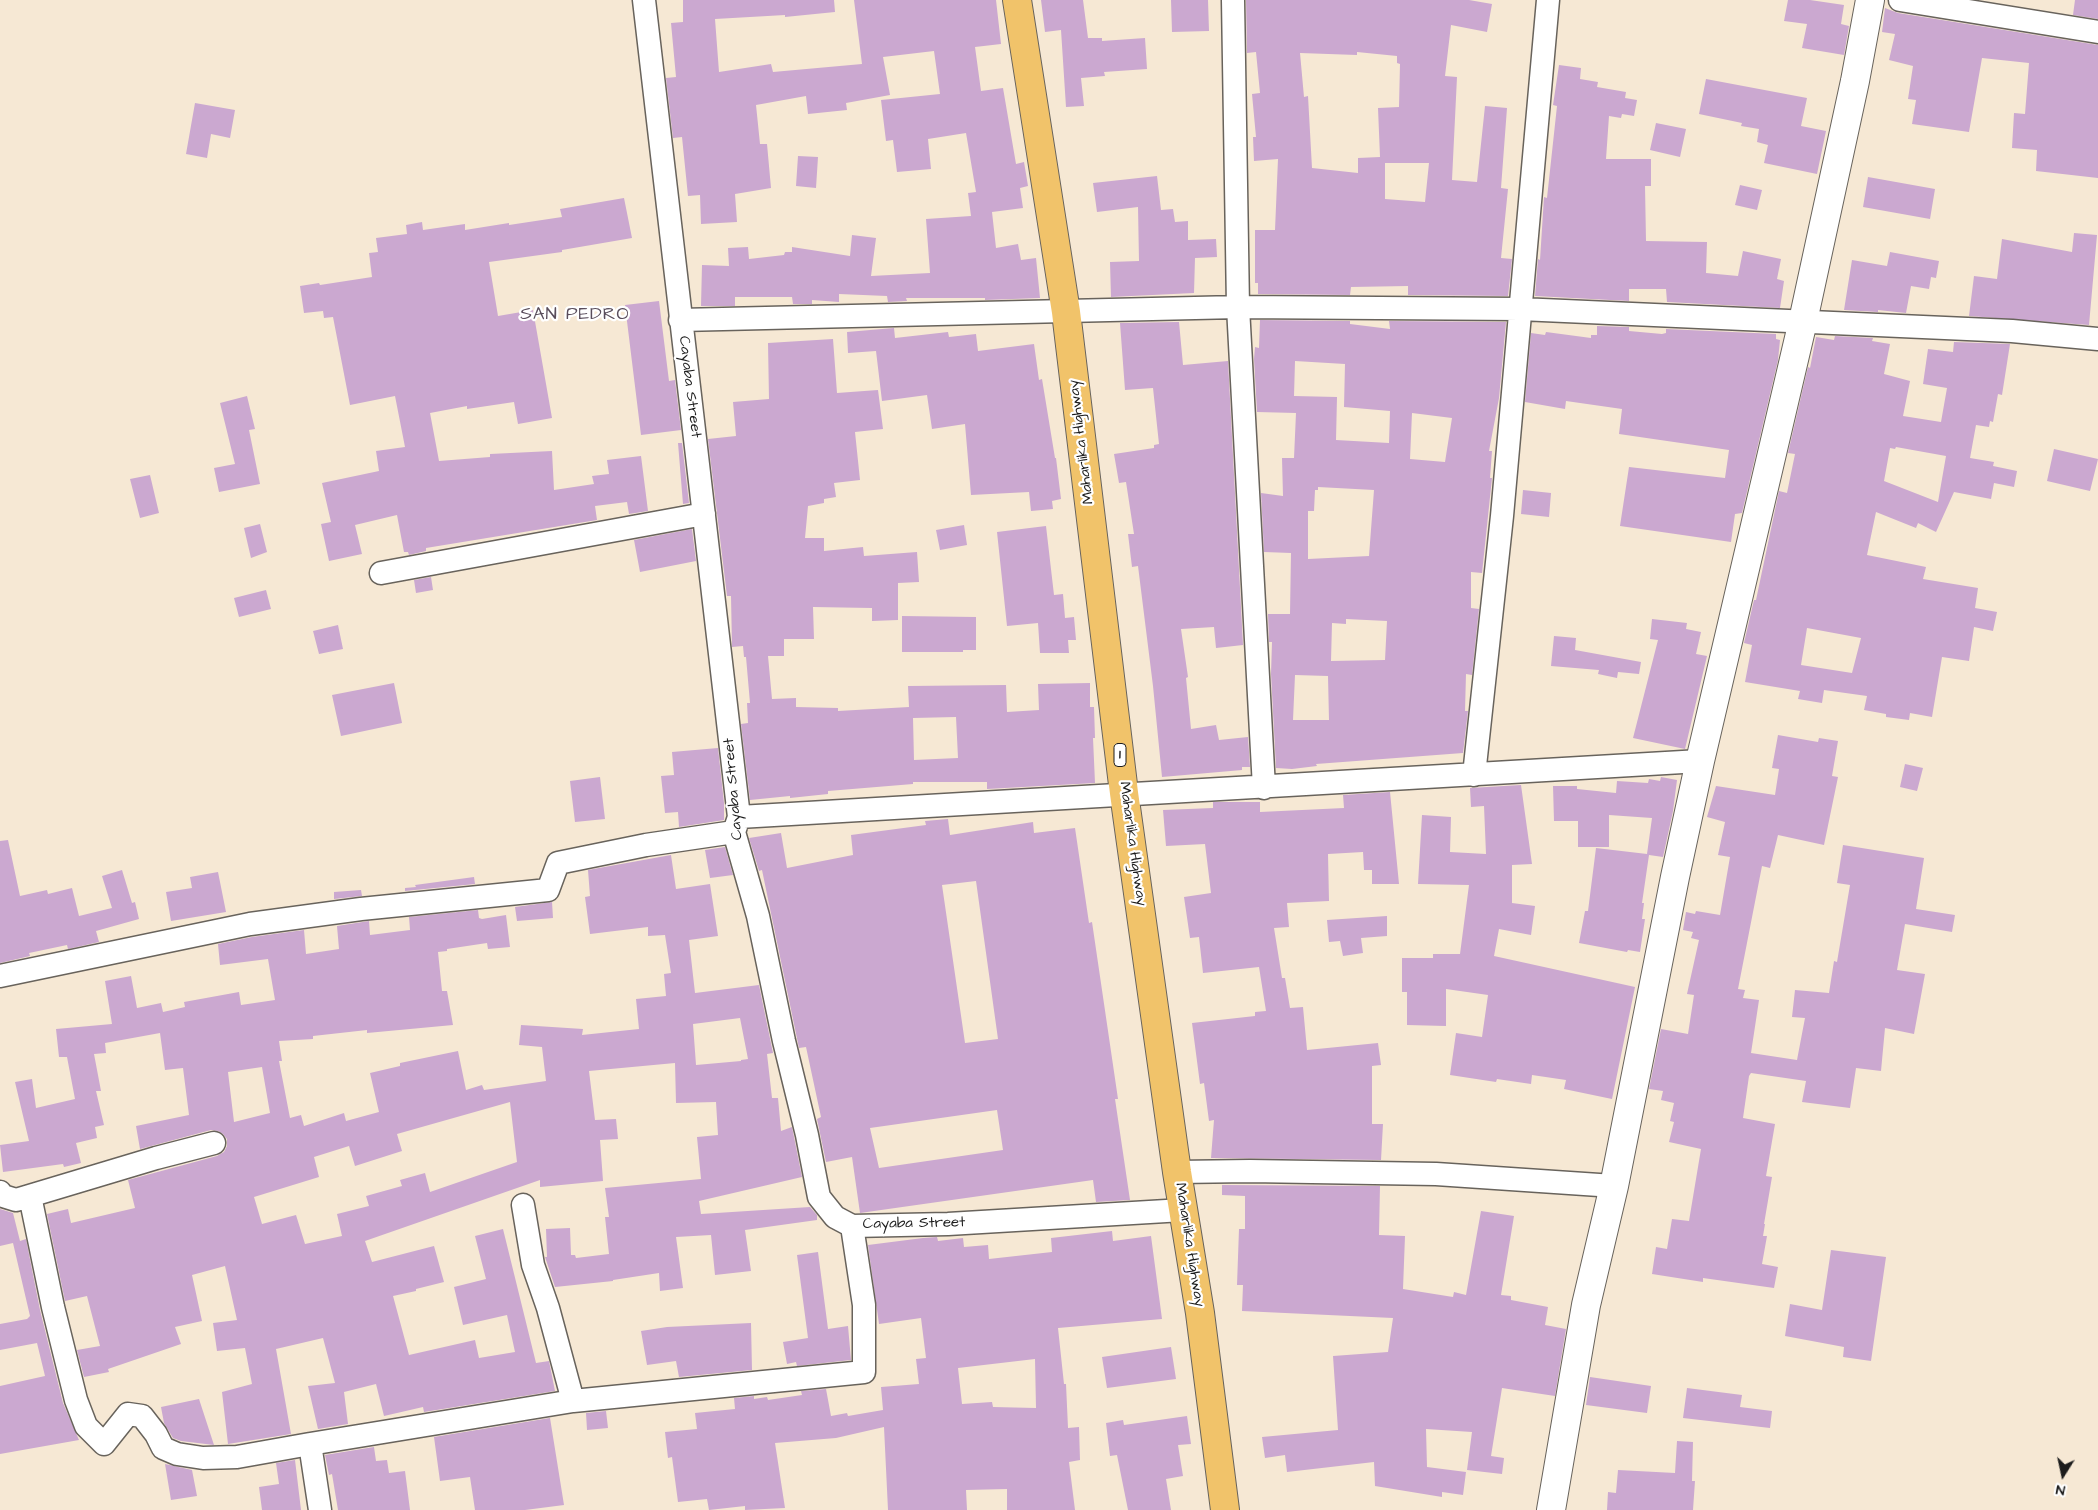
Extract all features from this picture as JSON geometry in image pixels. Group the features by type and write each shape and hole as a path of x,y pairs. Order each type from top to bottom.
{"main road":[{"name":"Maharlika Highway","path":"1017,0 1066,312 1124,793 1177,1172 1200,1313 1225,1510"}],"street":[{"name":"Cayaba Street","path":"644,0 680,320 687,356 737,824 784,1041 807,1135 819,1197 835,1217 852,1226 948,1224 1183,1210"},
{"path":"1233,0 1238,307 1264,788"},
{"path":"1474,775 1502,516 1548,0"},
{"path":"1552,1510 1586,1305 1614,1186 1675,877 1700,761 1803,321 1855,81 1870,0"},
{"path":"1900,0 2098,32"},
{"path":"680,320 1238,307 1520,309 2012,331 2098,339"},
{"path":"381,573 704,514"},
{"path":"0,976 250,924 361,909 548,890 558,863 737,824 1124,793 1264,788 1700,761"},
{"path":"0,1192 2,1196 16,1200 156,1158 214,1143"},
{"path":"1177,1172 1250,1171 1436,1174 1614,1186"},
{"path":"30,1196 53,1307 76,1400 86,1426 104,1444 128,1414 142,1416 156,1434 163,1448 203,1458 237,1457 573,1401 864,1372 864,1306 852,1226"},
{"path":"523,1205 533,1265 548,1308 573,1401"},
{"path":"310,1444 320,1510"}],"building":[{"path":"683,0 834,0 835,12 785,17 785,15 715,19 719,72 771,64 773,72 862,64 854,0 996,0 1001,44 975,47 981,91 1003,88 1016,164 1024,162 1028,186 1020,188 1023,208 992,212 996,248 1018,244 1021,260 1036,258 1040,298 985,300 985,298 906,298 907,301 888,302 887,296 839,294 839,302 812,300 812,304 793,304 792,297 735,297 735,306 701,306 702,265 729,266 728,248 748,247 749,259 784,255 785,252 792,252 792,247 850,256 852,235 876,238 871,276 930,273 926,219 971,216 968,193 976,192 966,133 928,139 931,169 897,172 893,140 886,141 881,100 940,94 934,51 883,57 890,95 846,103 847,110 808,114 806,96 756,105 760,144 767,144 771,188 735,194 737,222 701,224 700,195 688,196 682,137 673,138 666,78 676,77 671,23 683,22"},
{"path":"1041,0 1083,0 1088,38 1102,38 1102,41 1145,38 1147,69 1104,72 1105,76 1081,78 1084,106 1066,107 1061,30 1045,32"},
{"path":"1171,0 1208,0 1209,31 1172,32"},
{"path":"1246,0 1469,0 1492,4 1487,32 1451,25 1445,76 1457,77 1452,180 1477,182 1485,106 1507,108 1501,188 1508,189 1501,258 1512,259 1508,296 1408,295 1408,286 1351,287 1350,295 1258,294 1258,283 1255,283 1255,230 1275,230 1278,159 1254,161 1253,137 1256,137 1252,94 1260,93 1256,52 1247,53","holes":["1357,52 1397,56 1397,63 1400,64 1399,107 1378,108 1380,157 1358,158 1358,173 1312,168 1308,96 1304,97 1300,53 1357,55","1385,163 1429,163 1425,202 1385,199"]},
{"path":"1788,0 1810,0 1844,5 1841,24 1849,26 1844,55 1802,48 1807,24 1784,21"},
{"path":"2075,0 2098,0 2098,19 2073,15"},
{"path":"1885,8 1898,13 2098,45 2098,178 2036,171 2037,150 2012,148 2014,113 2025,114 2029,63 1982,58 1969,132 1912,124 1916,100 1908,99 1913,66 1889,60 1895,34 1882,32"},
{"path":"1559,65 1581,68 1580,79 1598,82 1597,87 1626,92 1625,98 1637,100 1634,116 1622,114 1621,118 1609,116 1606,159 1651,159 1651,186 1645,186 1646,241 1707,242 1706,273 1738,276 1743,251 1781,259 1777,279 1784,281 1780,308 1667,302 1666,289 1629,289 1629,301 1535,296 1538,259 1540,260 1544,197 1547,198 1557,106 1553,105"},
{"path":"1706,79 1807,98 1801,126 1826,131 1817,174 1764,163 1768,145 1757,142 1759,129 1741,126 1742,123 1699,114"},
{"path":"195,103 235,110 230,138 211,134 207,158 186,154"},
{"path":"1656,123 1686,129 1680,157 1650,150"},
{"path":"798,156 818,157 816,188 796,186"},
{"path":"1157,176 1161,210 1173,209 1175,222 1188,221 1188,240 1216,239 1217,257 1195,258 1194,293 1111,297 1110,262 1139,261 1138,207 1097,212 1093,183"},
{"path":"1868,177 1935,189 1930,219 1863,207"},
{"path":"1740,185 1762,190 1757,210 1735,205"},
{"path":"624,198 632,238 562,250 562,252 489,262 498,316 533,310 552,418 518,424 514,402 467,409 467,406 430,413 439,461 490,457 490,454 552,451 554,490 594,484 592,476 609,474 607,460 641,456 648,511 629,514 627,502 595,506 597,520 426,548 426,551 409,555 408,552 404,552 397,515 355,525 362,554 329,561 321,524 331,522 322,483 379,471 376,451 405,447 395,396 350,405 333,317 324,318 323,311 304,313 300,286 372,277 369,253 378,252 376,238 407,234 406,225 422,222 423,230 465,224 465,230 509,223 509,225 562,217 560,209"},
{"path":"2074,233 2097,235 2089,325 1969,316 1974,276 1997,279 2002,239 2072,252"},
{"path":"1890,252 1939,261 1936,278 1931,277 1929,289 1911,286 1906,313 1878,310 1878,312 1844,310 1852,260 1887,266"},
{"path":"659,301 669,381 675,380 681,430 641,435 625,305"},
{"path":"1260,320 1350,321 1350,324 1390,329 1389,321 1506,322 1499,398 1489,451 1492,451 1490,478 1492,478 1482,573 1471,572 1471,608 1479,609 1472,675 1466,674 1465,711 1468,711 1463,753 1316,764 1317,766 1292,769 1276,768 1271,674 1272,642 1269,642 1268,614 1290,614 1291,553 1264,552 1261,493 1283,496 1282,458 1294,458 1296,413 1257,412 1254,359 1255,347 1259,348","holes":["1295,361 1345,364 1344,407 1390,411 1389,443 1336,440 1337,397 1294,396","1412,413 1452,418 1445,462 1410,459","1318,487 1374,490 1369,556 1308,559 1308,511 1314,511 1315,490 1318,490","1346,619 1387,621 1385,660 1331,661 1332,623 1346,624","1295,675 1328,676 1329,720 1293,720"]},
{"path":"1179,322 1183,365 1228,361 1243,645 1216,648 1214,627 1181,629 1188,677 1186,678 1191,729 1216,725 1219,740 1248,737 1250,767 1242,767 1242,770 1162,777 1138,566 1132,567 1128,534 1134,534 1126,482 1119,483 1114,454 1154,448 1154,445 1159,444 1153,388 1125,390 1120,323"},
{"path":"1597,326 1629,327 1629,331 1662,334 1666,333 1666,329 1776,334 1776,339 1780,340 1778,360 1742,513 1735,514 1731,542 1620,526 1629,467 1725,478 1729,450 1619,434 1622,409 1566,401 1565,409 1525,402 1531,333 1545,335 1546,332 1591,338 1591,335 1597,335"},
{"path":"894,328 895,338 948,332 949,337 976,334 978,351 1034,344 1039,380 1042,379 1056,458 1061,499 1052,501 1053,509 1031,511 1029,492 971,495 965,424 932,429 927,395 882,401 876,351 848,353 847,332"},
{"path":"1835,336 1873,338 1872,341 1890,344 1884,374 1910,381 1903,416 1941,422 1947,388 1923,384 1928,349 1953,352 1954,342 2010,344 2002,395 1998,394 1993,422 1990,421 1989,427 1976,425 1970,458 1994,462 1993,466 2017,471 2014,487 1994,483 1991,499 1954,492 1936,532 1918,523 1916,528 1876,512 1867,555 1926,567 1923,579 1978,588 1975,608 1997,612 1993,631 1974,627 1969,661 1942,657 1932,717 1910,713 1909,720 1886,717 1886,714 1864,710 1867,696 1824,690 1822,703 1798,699 1800,691 1745,682 1752,645 1744,643 1754,600 1756,600 1779,491 1787,493 1795,454 1788,453 1808,367 1810,368 1816,337 1834,340","holes":["1896,447 1946,456 1938,502 1884,481 1890,448 1895,449","1807,628 1861,638 1852,673 1801,665"]},
{"path":"833,339 837,393 878,390 883,429 855,432 860,480 834,483 836,497 824,499 824,503 808,506 805,538 824,538 824,551 863,547 864,556 917,552 919,582 898,583 898,620 872,621 872,608 813,607 814,639 784,639 784,656 768,656 772,699 796,698 796,707 838,708 838,711 909,707 908,686 1006,685 1007,712 1039,710 1038,684 1090,683 1090,707 1094,707 1095,783 987,789 987,782 913,782 913,784 828,791 828,794 750,800 741,724 748,723 747,703 750,703 746,657 744,657 743,646 732,647 731,596 727,596 708,439 736,436 733,402 769,399 768,343","holes":["956,717 958,758 914,760 913,718"]},
{"path":"247,396 255,429 249,430 260,484 219,492 214,468 235,464 220,403"},
{"path":"678,443 682,443 689,503 683,504"},
{"path":"2054,449 2098,459 2090,491 2047,481"},
{"path":"150,475 159,513 140,518 130,479"},
{"path":"1523,490 1551,493 1549,517 1521,514"},
{"path":"260,524 267,552 251,558 244,528"},
{"path":"964,525 967,545 940,550 936,530"},
{"path":"1046,526 1054,595 1063,594 1065,618 1074,617 1076,640 1068,640 1069,653 1040,653 1038,623 1007,626 997,532"},
{"path":"692,529 696,561 640,572 634,540"},
{"path":"431,577 433,590 416,593 414,580"},
{"path":"266,590 271,609 239,617 234,598"},
{"path":"902,616 976,617 976,650 963,650 963,652 902,652"},
{"path":"1652,619 1687,623 1686,629 1701,632 1696,654 1707,656 1685,749 1633,738 1658,640 1650,639"},
{"path":"338,625 343,649 319,654 313,631"},
{"path":"1554,636 1576,638 1575,650 1641,662 1639,674 1618,672 1617,678 1598,674 1599,670 1551,666"},
{"path":"394,683 402,723 341,736 332,695"},
{"path":"1778,735 1818,742 1819,738 1838,741 1832,776 1838,777 1824,845 1778,835 1770,868 1762,866 1738,989 1745,990 1743,998 1759,1000 1751,1053 1797,1060 1805,1018 1792,1017 1795,990 1829,993 1834,961 1837,962 1850,885 1837,883 1843,845 1924,858 1916,909 1955,915 1952,932 1905,924 1897,970 1925,974 1914,1034 1885,1028 1881,1071 1856,1068 1850,1108 1802,1102 1806,1081 1751,1073 1749,1076 1743,1118 1775,1124 1766,1176 1772,1177 1764,1224 1763,1236 1767,1236 1762,1264 1778,1267 1774,1288 1703,1278 1703,1282 1652,1274 1656,1247 1667,1249 1672,1219 1689,1221 1701,1149 1669,1142 1674,1122 1670,1121 1674,1103 1661,1100 1663,1091 1649,1089 1661,1029 1688,1034 1694,995 1687,994 1699,940 1691,938 1693,932 1683,930 1686,912 1695,914 1696,911 1720,915 1730,857 1718,855 1725,822 1707,817 1716,786 1775,795 1779,769 1772,768"},
{"path":"718,748 724,820 679,827 678,812 665,813 661,776 674,775 672,752"},
{"path":"1905,764 1923,768 1917,791 1900,787"},
{"path":"600,777 605,819 575,822 570,781"},
{"path":"1661,777 1677,780 1673,811 1663,857 1649,855 1642,903 1644,903 1642,919 1645,919 1640,952 1628,950 1627,952 1579,943 1585,911 1588,911 1596,848 1647,854 1652,818 1609,815 1609,847 1578,847 1578,821 1554,821 1553,786 1577,786 1577,789 1616,793 1617,781 1648,783 1649,779 1660,781"},
{"path":"1521,785 1532,864 1512,865 1512,903 1535,906 1531,935 1499,929 1494,956 1635,987 1612,1099 1564,1089 1566,1080 1532,1075 1531,1084 1497,1079 1496,1082 1450,1075 1456,1033 1482,1037 1488,995 1446,989 1446,1026 1407,1025 1407,992 1402,992 1402,958 1433,958 1433,954 1460,954 1469,885 1418,884 1422,815 1451,817 1450,852 1486,854 1484,806 1471,807 1470,788"},
{"path":"1390,792 1399,884 1372,884 1372,870 1364,870 1363,852 1328,854 1329,901 1287,903 1289,927 1274,928 1282,978 1285,978 1290,1008 1303,1007 1307,1050 1378,1043 1381,1065 1372,1066 1372,1124 1383,1124 1381,1160 1211,1158 1214,1120 1209,1121 1204,1083 1200,1084 1192,1023 1255,1016 1255,1012 1266,1011 1259,967 1203,973 1199,937 1190,938 1184,897 1211,893 1205,844 1166,846 1163,810 1213,808 1213,802 1260,802 1260,812 1344,808 1343,795"},
{"path":"948,819 950,835 1033,822 1034,833 1075,828 1089,923 1092,922 1118,1099 1115,1099 1130,1200 1096,1202 1093,1180 860,1213 852,1157 826,1162 817,1119 821,1117 806,1047 799,1048 762,870 759,871 749,838 781,833 787,868 853,855 851,835 926,825 925,821","holes":["976,881 998,1039 965,1043 942,885","997,1110 1003,1150 879,1168 870,1128"]},
{"path":"8,840 20,896 47,890 48,894 72,888 79,916 112,908 102,876 122,870 132,903 135,902 139,919 96,931 99,942 68,949 67,945 29,953 30,956 0,963 0,841"},
{"path":"725,847 733,875 710,878 705,850"},
{"path":"671,855 676,889 710,884 718,936 689,940 695,993 759,985 773,1053 767,1054 772,1098 778,1098 781,1131 792,1127 802,1177 699,1201 701,1214 810,1207 817,1215 817,1220 745,1230 751,1271 715,1275 711,1235 676,1237 683,1288 660,1291 659,1273 613,1281 555,1287 545,1257 547,1257 546,1229 570,1228 571,1255 575,1255 576,1258 609,1254 605,1217 609,1217 605,1188 701,1179 697,1137 718,1135 716,1102 676,1103 675,1063 589,1071 595,1120 616,1119 618,1139 600,1140 603,1181 540,1187 540,1180 365,1241 372,1262 434,1246 444,1282 393,1296 409,1355 475,1340 479,1358 515,1352 507,1315 463,1325 454,1287 486,1279 475,1236 503,1229 536,1363 549,1361 555,1391 424,1412 423,1407 384,1416 376,1384 344,1392 348,1424 318,1429 308,1386 335,1383 323,1338 276,1349 291,1434 228,1444 222,1392 252,1384 245,1348 217,1351 213,1323 237,1320 225,1266 192,1275 202,1321 175,1327 181,1344 108,1369 109,1372 84,1377 77,1350 100,1346 87,1296 65,1301 47,1214 68,1209 71,1223 135,1208 128,1180 217,1156 224,1152 227,1146 227,1139 218,1131 211,1130 140,1149 136,1126 189,1115 183,1068 165,1070 160,1033 105,1043 106,1053 94,1054 101,1091 96,1091 104,1125 95,1127 97,1138 76,1143 81,1163 64,1167 63,1164 3,1172 0,1145 29,1141 15,1082 32,1079 36,1108 75,1099 67,1057 59,1057 56,1029 112,1024 105,981 131,976 137,1008 161,1003 163,1012 185,1007 184,1002 239,992 241,1005 275,1000 268,959 220,965 218,944 304,930 306,954 339,949 337,926 369,921 370,935 410,930 409,917 478,910 479,918 482,919 506,915 510,947 488,949 487,943 438,952 442,991 447,991 453,1025 367,1033 367,1030 313,1036 313,1039 279,1041 282,1061 279,1061 290,1118 301,1115 304,1126 344,1113 346,1121 379,1112 370,1073 400,1066 400,1063 458,1051 466,1090 482,1085 484,1090 546,1081 542,1047 519,1045 521,1025 583,1029 582,1035 639,1029 636,999 666,996 664,974 671,973 665,935 648,936 648,927 590,934 585,897 590,896 588,870","holes":["740,1018 748,1059 696,1065 693,1024","262,1067 270,1113 234,1122 228,1072","510,1102 517,1162 430,1192 425,1173 400,1180 402,1186 366,1196 369,1206 337,1214 342,1236 305,1244 296,1215 262,1224 254,1197 319,1177 314,1157 349,1146 355,1166 402,1151 397,1134"]},
{"path":"218,872 226,912 171,921 166,892 192,888 190,877"},
{"path":"474,877 475,884 405,891 405,888 416,887 415,885"},
{"path":"361,890 362,896 334,899 334,892"},
{"path":"552,902 553,918 517,921 515,907"},
{"path":"1387,916 1387,936 1361,938 1363,953 1343,956 1340,941 1329,942 1327,920"},
{"path":"1222,1185 1380,1186 1379,1235 1405,1236 1403,1289 1453,1297 1454,1292 1466,1295 1481,1211 1514,1216 1501,1295 1511,1296 1511,1300 1548,1307 1545,1325 1566,1329 1555,1396 1502,1388 1491,1456 1504,1458 1502,1474 1467,1470 1472,1432 1426,1429 1427,1467 1466,1472 1463,1495 1442,1492 1442,1497 1375,1486 1374,1462 1287,1472 1285,1455 1265,1458 1262,1437 1338,1430 1333,1356 1388,1352 1393,1318 1242,1311 1243,1285 1237,1285 1239,1229 1245,1229 1245,1196 1222,1195"},
{"path":"0,1209 13,1213 20,1241 26,1239 40,1310 63,1403 79,1440 0,1454 0,1386 45,1376 37,1343 0,1350 0,1324 27,1319 30,1316 13,1243 0,1246"},
{"path":"1112,1231 1113,1241 1151,1236 1162,1319 1058,1328 1064,1384 1066,1384 1068,1428 1079,1427 1080,1460 1069,1462 1075,1510 1007,1510 1007,1489 966,1490 967,1510 888,1510 884,1427 836,1438 775,1443 785,1508 745,1510 745,1506 709,1510 707,1499 678,1502 672,1457 668,1458 665,1432 697,1429 695,1413 735,1409 734,1398 754,1396 754,1399 767,1397 768,1400 802,1395 801,1391 826,1389 831,1416 847,1413 848,1416 883,1410 881,1387 919,1384 916,1359 926,1358 921,1318 879,1324 868,1245 923,1238 937,1237 938,1241 963,1238 964,1247 988,1245 989,1259 1052,1252 1051,1238","holes":["1035,1359 1036,1408 993,1407 992,1402 962,1404 958,1368"]},
{"path":"1831,1250 1886,1257 1871,1361 1843,1357 1844,1347 1785,1336 1790,1304 1822,1310"},
{"path":"818,1252 828,1329 848,1326 851,1360 797,1366 796,1362 787,1364 783,1342 808,1338 797,1255"},
{"path":"751,1323 752,1370 679,1377 676,1361 647,1365 641,1331 667,1327"},
{"path":"1171,1347 1176,1379 1107,1388 1102,1357"},
{"path":"1590,1377 1651,1386 1647,1413 1586,1405"},
{"path":"1687,1388 1742,1395 1740,1407 1772,1411 1770,1428 1683,1418"},
{"path":"199,1399 214,1445 181,1441 173,1438 164,1423 161,1407"},
{"path":"606,1411 608,1428 587,1430 586,1413"},
{"path":"1187,1416 1191,1444 1178,1445 1183,1476 1166,1479 1171,1510 1128,1510 1117,1455 1110,1456 1106,1423 1123,1420 1124,1425"},
{"path":"550,1418 564,1505 525,1510 475,1510 470,1477 440,1481 434,1437"},
{"path":"1677,1441 1693,1442 1692,1481 1695,1481 1693,1510 1607,1510 1608,1492 1616,1493 1618,1470 1675,1473"},
{"path":"374,1447 376,1461 387,1460 389,1473 405,1471 410,1510 338,1510 332,1474 329,1475 325,1455"},
{"path":"295,1460 301,1510 262,1510 259,1487 279,1484 276,1463"},
{"path":"165,1464 192,1470 197,1496 171,1500"}],"district":[{"name":"SAN PEDRO","path":"575,315"}]}
